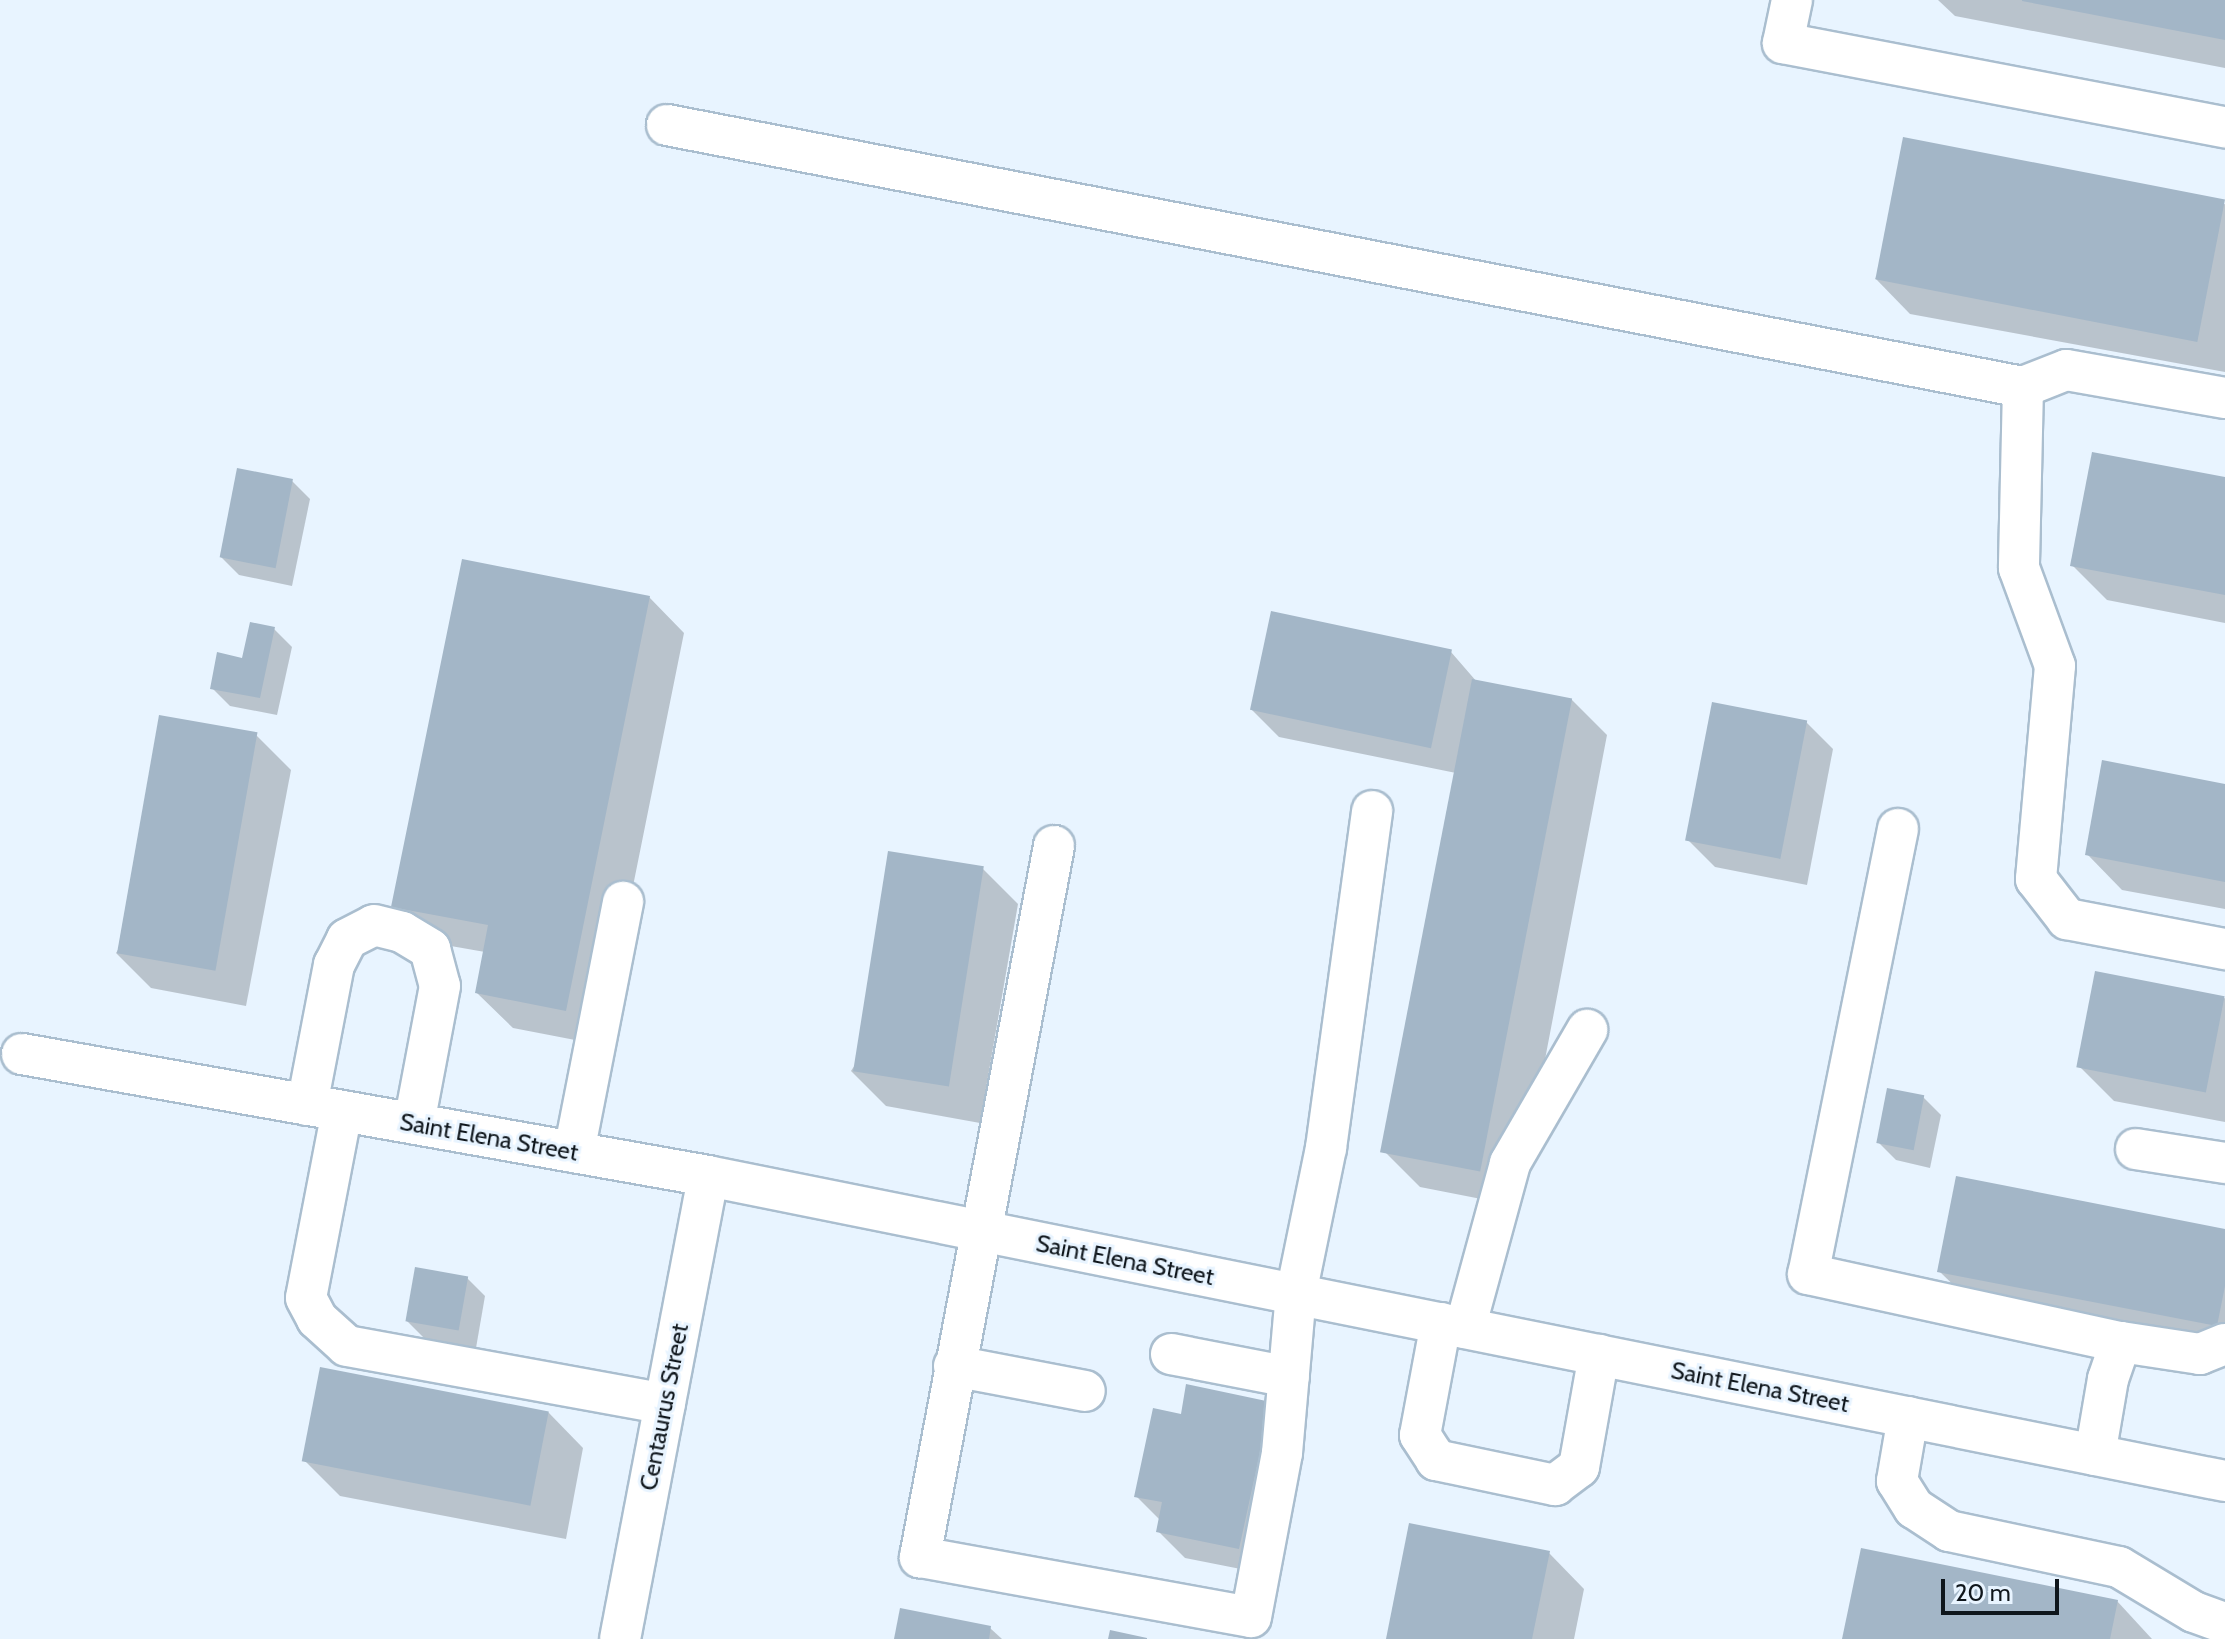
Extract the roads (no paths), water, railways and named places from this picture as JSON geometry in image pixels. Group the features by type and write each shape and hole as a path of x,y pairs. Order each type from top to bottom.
{"street":[{"path":"1792,0 1783,43 2225,127"},
{"path":"667,125 2023,387 2066,370 2225,398"},
{"path":"2023,387 2019,568 2055,666 2036,879 2067,919 2225,949"},
{"path":"1054,846 920,1557 1251,1617 1280,1464 1296,1294 1326,1148 1372,811"},
{"path":"1898,829 1808,1274 2121,1342 2200,1354 2225,1344"},
{"path":"574,1152 623,902"},
{"path":"414,1124 440,986 430,949 402,932 374,925 347,939 334,965 325,1108 306,1298 317,1319 347,1346 665,1404"},
{"path":"1587,1030 1510,1163 1453,1326 1420,1435 1436,1460 1555,1485 1579,1467 1599,1355"},
{"name":"Saint Elena Street","path":"22,1054 708,1176 2225,1481"},
{"path":"2136,1149 2225,1163"},
{"name":"Centaurus Street","path":"620,1639 708,1176"},
{"path":"2095,1455 2108,1379 2121,1342"},
{"path":"1171,1354 1289,1377"},
{"path":"954,1366 1085,1391"},
{"path":"1908,1417 1897,1481 1914,1508 1949,1531 2119,1567 2194,1612 2225,1623"}]}
